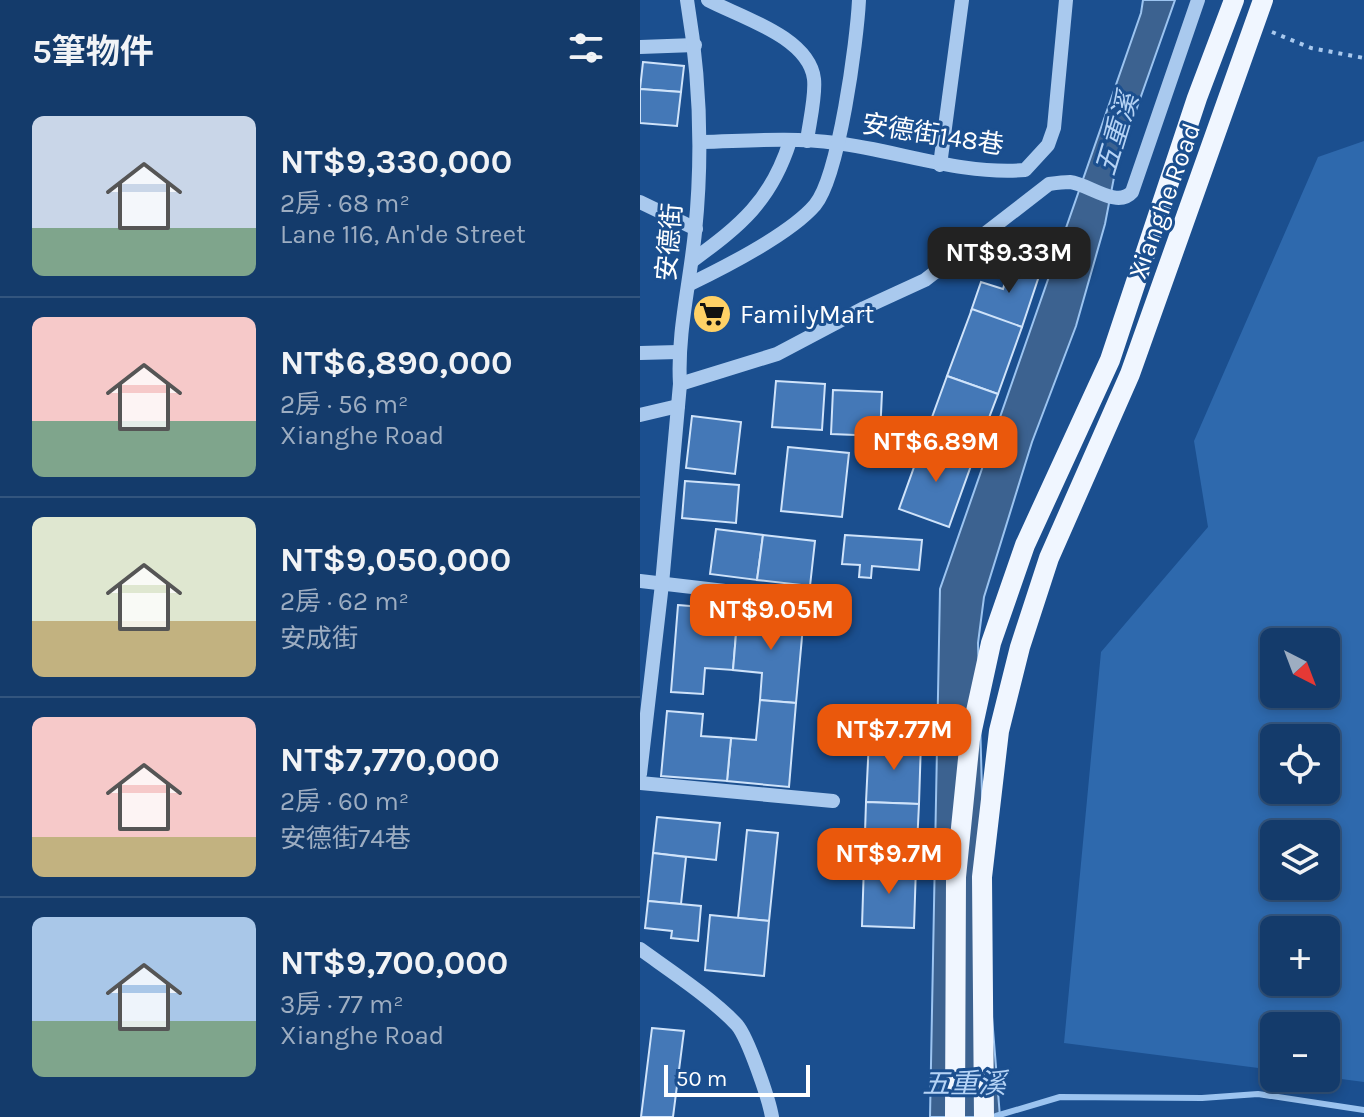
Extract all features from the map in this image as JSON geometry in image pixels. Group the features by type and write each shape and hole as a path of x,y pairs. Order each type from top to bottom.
{"main road":[{"name":"Xianghe Road","path":"955,1117 956,877 970,739 991,643 1025,545 1110,360 1197,98 1234,0"},
{"name":"Xianghe Road","path":"984,1117 982,877 999,731 1020,647 1049,558 1130,374 1263,0"}],"street":[{"name":"安德街","path":"640,774 662,584 680,384 678,352 696,229 701,142 695,45 687,0"},
{"path":"708,0 795,44 808,61 814,79 807,141"},
{"path":"690,284 732,263 815,206 825,189 844,113 859,0"},
{"path":"940,165 962,0"},
{"name":"安德街148巷","path":"701,142 837,143 940,165 1005,172 1025,170 1048,145 1054,128 1066,0"},
{"path":"680,384 777,354 925,280 1049,184 1071,182 1118,198 1128,197 1198,0"},
{"path":"640,47 695,45"},
{"path":"692,261 725,236 763,199 781,171 790,141"},
{"path":"640,202 696,229"},
{"path":"640,353 678,352"},
{"path":"640,415 678,406"},
{"path":"640,581 820,602"},
{"path":"640,783 833,801"},
{"path":"640,949 739,1027 770,1103 772,1117"}],"path":[{"path":"1255,25 1311,48 1364,58"}],"shaded area":[{"path":"1364,141 1364,1082 1340,1079 1340,1012 1260,1012 1260,1068 1064,1043 1101,652 1208,527 1194,441 1318,157"}],"water":[{"name":"五重溪","path":"1143,0 1175,0 1116,167 1105,224 1076,326 1032,442 984,597 978,643 986,942 1000,1117 930,1117 940,589"}],"building":[{"path":"643,62 684,66 681,92 640,89"},
{"path":"640,89 681,92 677,126 640,123"},
{"path":"1012,260 1041,270 1022,327 971,311 981,282 1003,289"},
{"path":"972,309 1022,327 998,394 947,376"},
{"path":"947,376 998,394 973,460 923,442"},
{"path":"776,381 825,384 822,430 772,427"},
{"path":"833,390 882,392 880,436 831,434"},
{"path":"692,416 741,422 735,474 686,468"},
{"path":"923,442 973,460 949,527 899,509"},
{"path":"788,447 849,453 842,517 781,511"},
{"path":"685,481 739,485 736,523 682,518"},
{"path":"716,529 763,535 757,580 710,574"},
{"path":"763,535 815,541 810,586 757,580"},
{"path":"845,535 922,540 919,570 872,566 871,578 859,577 860,565 842,564"},
{"path":"678,605 738,610 733,670 705,668 703,694 671,692"},
{"path":"738,610 804,615 796,703 760,700 762,673 733,670"},
{"path":"760,700 796,703 789,787 727,781 731,738 756,740"},
{"path":"667,711 703,714 701,736 731,738 727,781 661,776"},
{"path":"869,740 921,741 919,804 866,802"},
{"path":"866,802 919,804 916,866 864,864"},
{"path":"657,817 720,823 716,860 653,853"},
{"path":"747,830 778,833 769,921 738,918"},
{"path":"653,853 686,857 681,904 648,901"},
{"path":"864,864 916,866 914,928 862,926"},
{"path":"648,901 701,906 698,941 671,938 672,931 645,928"},
{"path":"710,915 769,921 764,976 705,970"},
{"path":"652,1028 684,1031 673,1117 641,1117"}],"waterway":[{"path":"996,1116 1060,1097 1202,1098 1258,1094 1364,1110"}],"place":[{"name":"FamilyMart","path":"712,314"}]}
